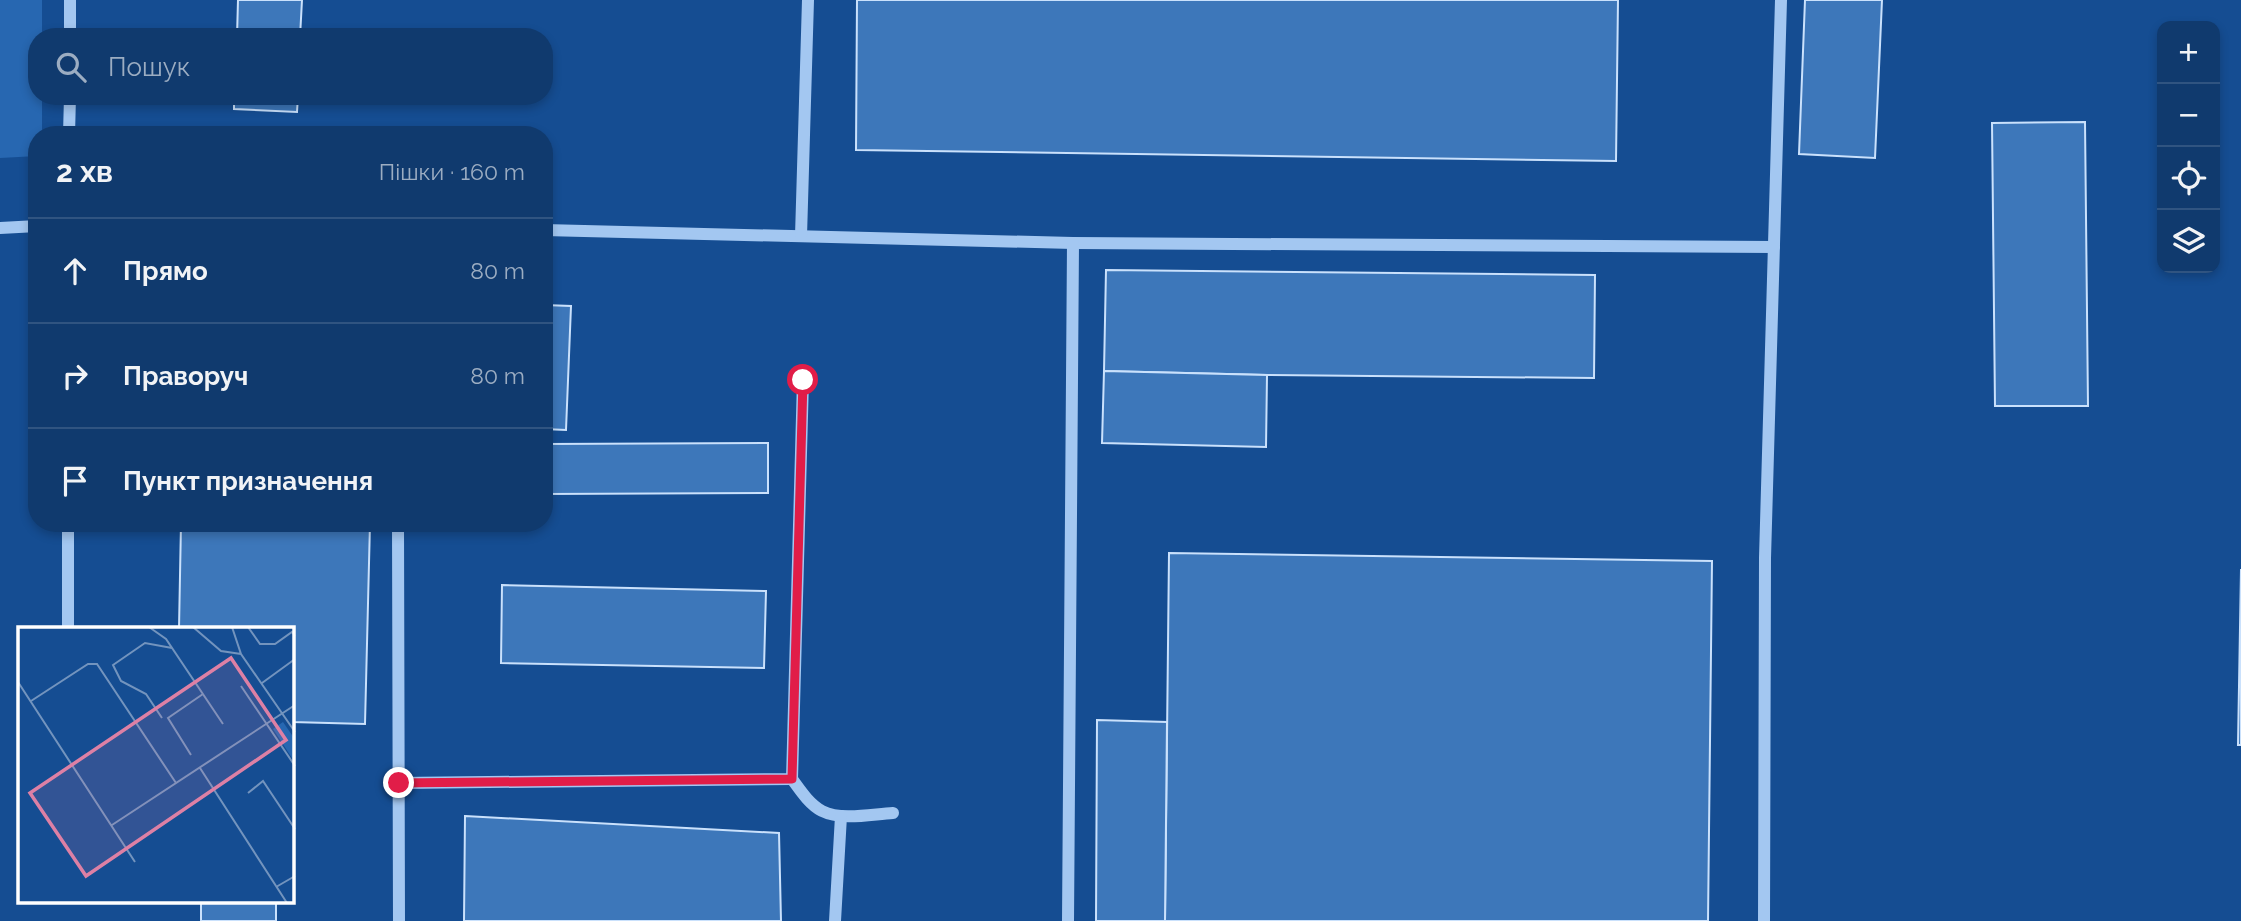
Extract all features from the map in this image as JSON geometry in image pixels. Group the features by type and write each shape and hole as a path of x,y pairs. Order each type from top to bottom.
{"street":[{"path":"70,0 70,28"},
{"path":"802,236 808,0"},
{"path":"1764,921 1765,558 1781,0"},
{"path":"69,126 70,105"},
{"path":"0,228 28,226"},
{"path":"553,230 1073,243 1774,247"},
{"path":"1068,921 1073,243"},
{"path":"803,380 792,779 807,799 822,811 841,816 894,813"},
{"path":"68,532 68,627"},
{"path":"398,532 399,921"},
{"path":"399,783 792,779"},
{"path":"835,921 841,816"}],"shaded area":[{"path":"0,0 42,0 42,28 28,28 28,105 42,105 42,126 28,126 28,156 0,158"}],"building":[{"path":"238,0 302,0 300,28 237,28"},
{"path":"857,0 1618,0 1616,161 856,150"},
{"path":"1805,0 1882,0 1875,158 1799,154"},
{"path":"234,105 297,105 297,112 234,109"},
{"path":"2085,122 2088,406 1995,406 1992,123"},
{"path":"1106,270 1595,275 1594,378 1104,371"},
{"path":"553,305 571,306 566,430 553,429"},
{"path":"1104,371 1267,375 1266,447 1102,443"},
{"path":"768,443 768,493 553,494 553,444"},
{"path":"181,532 370,532 365,724 294,722 294,627 179,627"},
{"path":"1169,553 1712,561 1708,921 1165,921"},
{"path":"2241,569 2241,745 2238,745"},
{"path":"502,585 766,591 764,668 501,663"},
{"path":"1097,720 1167,722 1165,921 1096,921"},
{"path":"465,816 779,833 781,921 464,921"},
{"path":"201,904 276,904 276,921 201,921"}],"route":[{"path":"399,783 792,779 803,380"}]}
